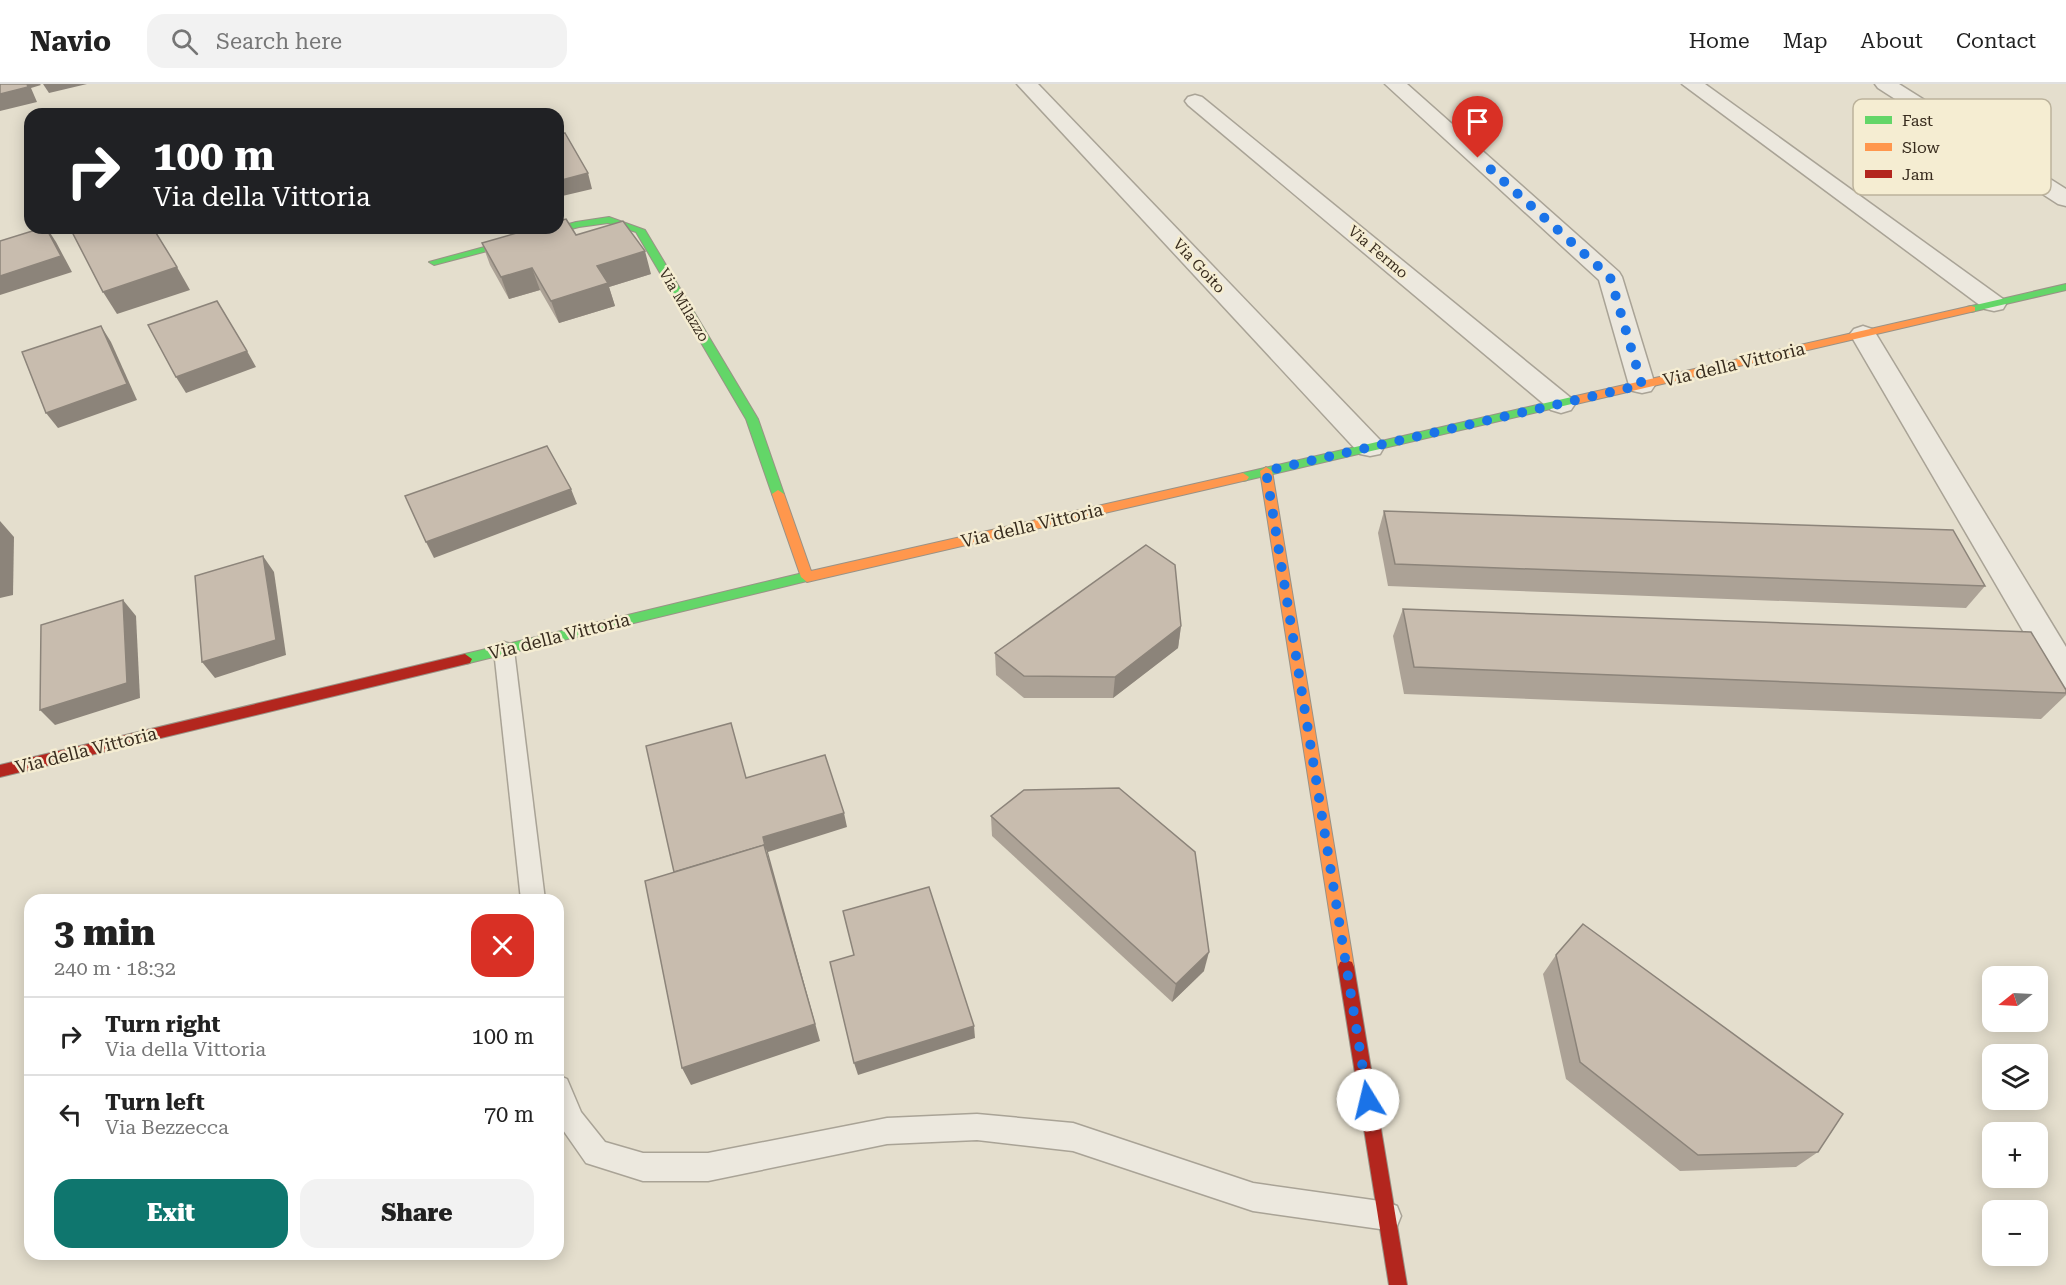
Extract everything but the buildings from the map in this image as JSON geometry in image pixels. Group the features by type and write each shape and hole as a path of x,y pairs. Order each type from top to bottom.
{"street":[{"name":"Via Goito","path":"1027,84 1370,447"},
{"path":"1395,84 1610,277 1642,385"},
{"path":"1692,84 1994,304"},
{"path":"1885,84 1909,99"},
{"name":"Via Fermo","path":"1195,100 1561,404"},
{"path":"2051,189 2066,199"},
{"name":"Via Milazzo","path":"564,228 609,220 640,230 752,419 807,577"},
{"name":"Via Milazzo","path":"434,262 541,234"},
{"name":"Via della Vittoria","path":"0,771 807,577 2066,287"},
{"path":"1863,334 2066,675"},
{"path":"1266,471 1398,1285"}],"lane":[{"path":"504,650 532,894"},
{"path":"564,1102 572,1121 596,1153 643,1167 708,1167 886,1131 978,1127 1073,1137 1253,1197 1387,1216"}],"traffic: fast":[{"path":"564,228 609,220 640,230 752,419 778,494"},
{"path":"434,262 541,234"},
{"path":"1971,309 2066,287"},
{"path":"1243,477 1576,400"},
{"path":"465,659 807,577"}],"traffic: slow":[{"path":"1576,400 1971,309"},
{"path":"1266,471 1346,967"},
{"path":"807,577 1243,477"},
{"path":"778,494 807,577"}],"traffic: jam":[{"path":"0,771 465,659"},
{"path":"1346,967 1398,1285"}],"route":[{"path":"1368,1100 1266,471 1642,385 1610,277 1478,158"}]}
